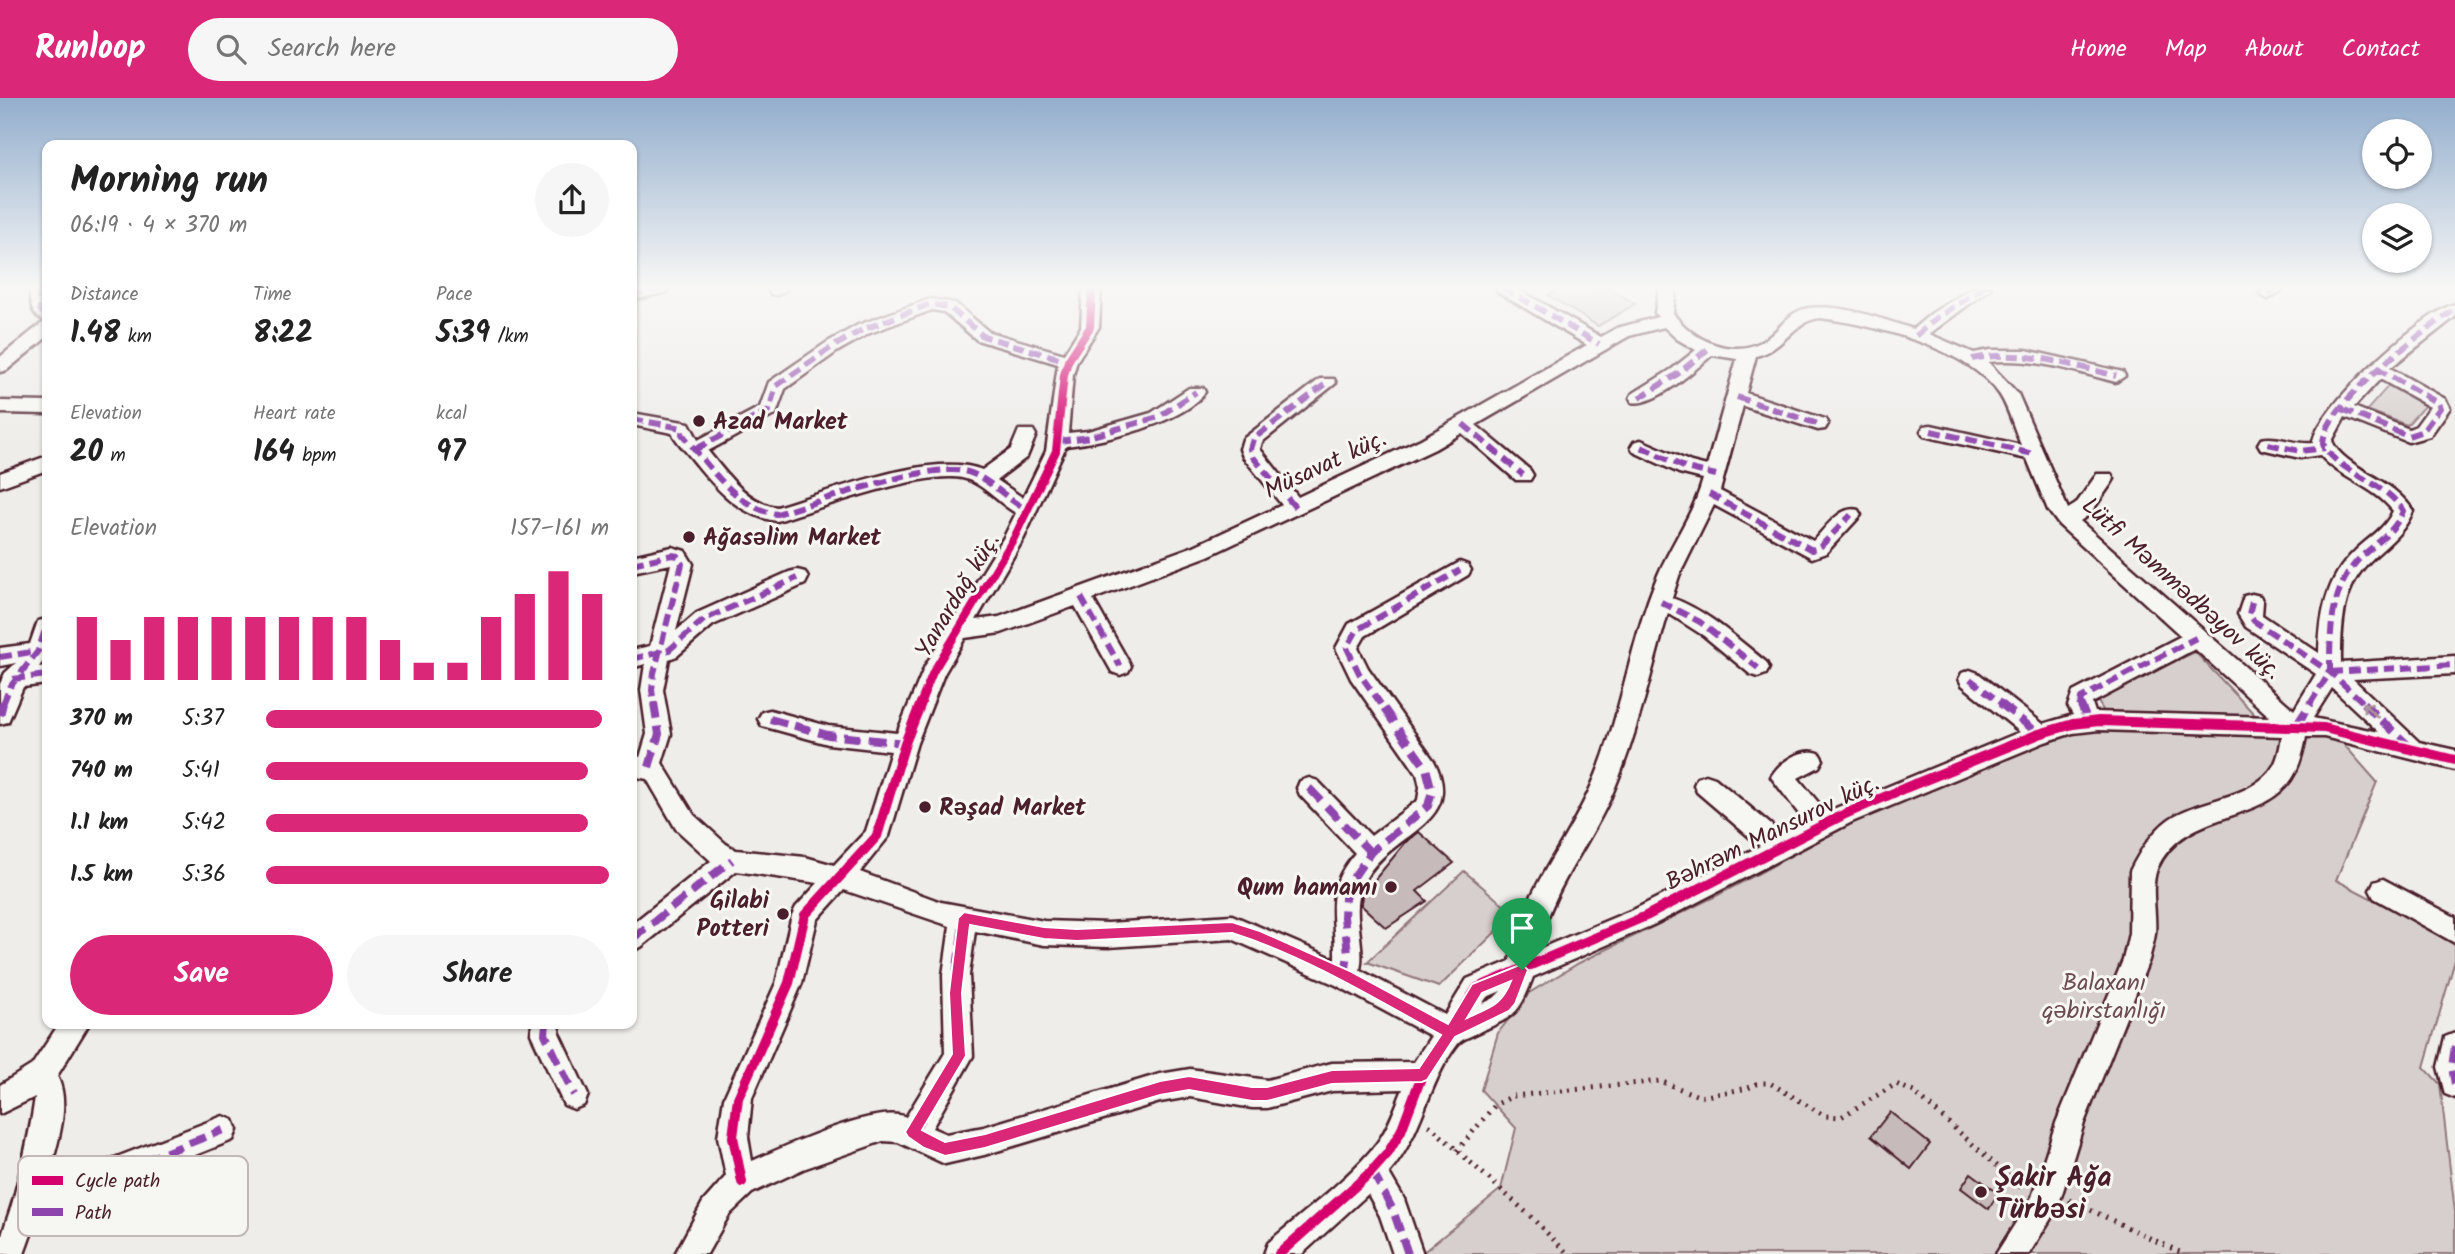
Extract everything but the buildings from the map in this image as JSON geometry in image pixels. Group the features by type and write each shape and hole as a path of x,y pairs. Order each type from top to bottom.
{"street":[{"path":"0,366 30,342"},
{"path":"696,449 765,414 772,406 773,392 781,381 841,342"},
{"path":"1003,342 1068,361"},
{"name":"Yanardağ küç.","path":"742,1182 733,1137 738,1098 789,983 805,915 877,836 905,743 933,672 1028,510 1058,441 1064,375 1068,361 1080,342"},
{"path":"1596,342 1600,344"},
{"name":"Müsavat küç.","path":"958,631 988,628 1081,597 1200,551 1398,459 1604,342"},
{"path":"1279,1254 1372,1171 1395,1142 1411,1108 1422,1075 1450,1032 1504,1007 1511,999 1522,970 1529,932 1541,901 1608,775 1676,558 1713,485 1747,355 1709,348 1696,342"},
{"name":"Lütfi Məmmədbəyov küç.","path":"1747,355 1774,342"},
{"name":"Lütfi Məmmədbəyov küç.","path":"1932,342 1972,359 2009,394 2058,510 2066,520 2296,726"},
{"path":"2011,1254 2046,1199 2070,1123 2136,960 2142,933 2143,871 2165,837 2180,825 2258,793 2278,779 2290,757 2296,726 2330,672 2330,623 2340,583 2349,570 2384,538 2403,511 2391,496 2353,472 2325,449 2322,440 2325,430 2342,409 2379,370 2411,342"},
{"path":"1639,398 1679,373 1709,348"},
{"path":"1972,359 1993,354 2017,354 2116,376"},
{"path":"2342,409 2408,436 2423,431 2440,408 2438,403 2379,370"},
{"path":"1295,507 1253,457 1250,449 1253,439 1327,383"},
{"path":"1058,441 1089,437 1158,416 1196,392"},
{"path":"1737,397 1818,424"},
{"path":"0,407 42,408"},
{"path":"637,420 682,428 682,434 722,480 763,513 777,514 956,468 968,471 1013,505 1028,510"},
{"path":"1463,424 1523,475"},
{"path":"1931,430 2033,454"},
{"path":"983,480 1020,452 1027,435"},
{"path":"2267,444 2301,451 2325,449"},
{"path":"1641,447 1686,468 1812,550 1819,548 1851,515"},
{"path":"0,481 42,465"},
{"path":"2066,520 2083,509 2104,479"},
{"path":"637,563 672,555 682,559 652,690 659,734 640,766 662,779 685,822 717,852 732,860 787,864 867,885 923,908 1044,933 1077,935 1232,928 1255,935 1345,976 1450,1032"},
{"path":"1345,976 1350,956 1345,922 1345,896 1358,867 1428,806 1433,796 1432,781 1426,768 1349,658 1347,648 1357,630 1460,570"},
{"path":"637,658 658,655 669,650 705,619 797,578"},
{"path":"1081,597 1120,666"},
{"path":"1661,602 1675,606 1695,619 1758,668"},
{"path":"2252,602 2249,614 2254,621 2330,672 2411,747"},
{"path":"2088,722 2080,706 2081,698 2196,638"},
{"path":"0,715 4,697 13,679 38,651 42,639"},
{"path":"0,657 38,651"},
{"path":"2330,672 2455,665"},
{"path":"13,679 42,676"},
{"path":"1970,679 2039,734"},
{"path":"770,719 828,735 905,743"},
{"name":"Bəhrəm Mansurov küç.","path":"1522,970 1646,916 1823,826 1905,788 2039,734 2088,722 2324,728 2411,747 2455,760"},
{"path":"1811,760 1785,773 1783,777 1823,826"},
{"path":"1706,785 1780,848"},
{"path":"1309,788 1371,853"},
{"path":"637,935 732,860"},
{"path":"2383,890 2455,932"},
{"path":"913,1132 959,1056 956,993 964,918"},
{"path":"0,1100 28,1086 42,1075 72,1029"},
{"path":"546,1029 545,1034 574,1095"},
{"path":"2455,1046 2452,1067 2455,1084"},
{"path":"39,1156 50,1091 42,1075"},
{"path":"690,1254 725,1196 742,1182 883,1127 913,1132 929,1143 945,1149 985,1141 1160,1088 1189,1083 1260,1094 1332,1077 1422,1075"},
{"path":"156,1156 223,1130"},
{"path":"1372,1171 1393,1210 1408,1254"},
{"path":"9,1254 18,1229"}],"path":[{"path":"1457,1151 1495,1105 1513,1096 1660,1081 1701,1097 1748,1088 1759,1083 1770,1083 1825,1116 1841,1117 1885,1088 1896,1084 1914,1092 2046,1199 2184,1254"},
{"path":"1411,1108 1568,1254"}],"green space":[{"path":"2390,384 2427,403 2407,425 2367,410"},
{"path":"2195,652 2256,716 2104,712 2096,698"},
{"name":"Balaxanı qəbirstanlığı","path":"2090,730 2287,732 2340,740 2377,782 2336,880 2455,942 2455,960 2424,1067 2440,1084 2455,1212 2455,1254 1421,1254 1501,1189 1516,1128 1481,1090 1498,1033 1529,993 1579,963 1718,895 1886,805 2066,734"},
{"path":"1464,871 1514,914 1439,987 1367,962"}],"marked path":[{"path":"696,449 769,410 776,386 841,342"},
{"path":"1003,342 1068,361"},
{"path":"1596,342 1599,344"},
{"path":"2330,672 2333,609 2343,581 2363,555 2392,530 2403,511 2382,489 2334,459 2322,441 2330,422 2340,410 2387,361 2410,342"},
{"path":"1639,398 1679,373 1709,348"},
{"path":"1972,359 2008,355 2044,358 2116,376"},
{"path":"2342,409 2408,436 2423,431 2440,408 2438,403 2379,370"},
{"path":"1295,507 1253,457 1250,449 1253,439 1327,383"},
{"path":"1058,441 1089,437 1158,417 1196,392"},
{"path":"1737,397 1818,424"},
{"path":"637,420 682,428 682,434 725,484 751,506 764,512 777,514 903,478 951,470 974,474 1028,510"},
{"path":"1463,424 1523,475"},
{"path":"1931,431 2033,454"},
{"path":"2268,444 2300,451 2325,448"},
{"path":"1641,447 1686,468 1716,475"},
{"path":"1709,494 1812,550 1819,548 1851,515"},
{"path":"637,563 672,555 678,556 682,564 654,673 652,690 659,734 649,767"},
{"path":"1345,976 1348,953 1345,898 1351,881 1371,852 1428,806 1432,791 1432,782 1426,768 1359,673 1347,648 1357,630 1460,570"},
{"path":"637,658 669,650 705,619 797,578"},
{"path":"1081,597 1120,666"},
{"path":"1661,602 1700,622 1758,668"},
{"path":"2252,602 2249,614 2254,621 2330,672 2408,745"},
{"path":"2088,722 2080,706 2081,698 2196,638"},
{"path":"0,715 6,694 36,654 42,641"},
{"path":"0,657 38,651"},
{"path":"2330,672 2455,665"},
{"path":"2296,726 2330,672"},
{"path":"13,679 42,676"},
{"path":"1970,679 2039,734"},
{"path":"770,719 828,735 905,743"},
{"path":"1309,788 1371,853"},
{"path":"637,935 732,860"},
{"path":"913,1132 959,1056 956,975 964,918"},
{"path":"546,1029 545,1034 574,1095"},
{"path":"2455,1046 2452,1067 2455,1084"},
{"path":"156,1156 223,1130"},
{"path":"1372,1171 1393,1210 1408,1254"}],"cycle path":[{"path":"742,1182 733,1137 738,1098 789,983 805,915 877,836 905,743 933,672 1014,538 1056,451 1064,375 1068,361 1080,342"},
{"path":"1279,1254 1372,1171 1388,1153 1401,1131 1422,1075 1477,988 1646,916 1843,815 1905,788 2039,734 2073,724 2099,721 2324,728 2455,760"}],"place":[{"name":"Azad Market","path":"699,421"},
{"name":"Ağasəlim Market","path":"689,537"},
{"name":"Rəşad Market","path":"925,807"},
{"name":"Qum hamamı","path":"1391,887"},
{"name":"Gilabi Potteri","path":"783,914"},
{"name":"Şakir Ağa Türbəsi","path":"1981,1192"}],"route":[{"path":"1522,970 1477,988 1450,1032 1345,976 1242,930 1222,926 1140,934 1077,935 1044,933 964,918 956,975 959,1056 913,1132 929,1143 945,1149 985,1141 1160,1088 1189,1083 1267,1094 1332,1077 1422,1075 1450,1032 1504,1007 1511,999 1522,970"}]}
